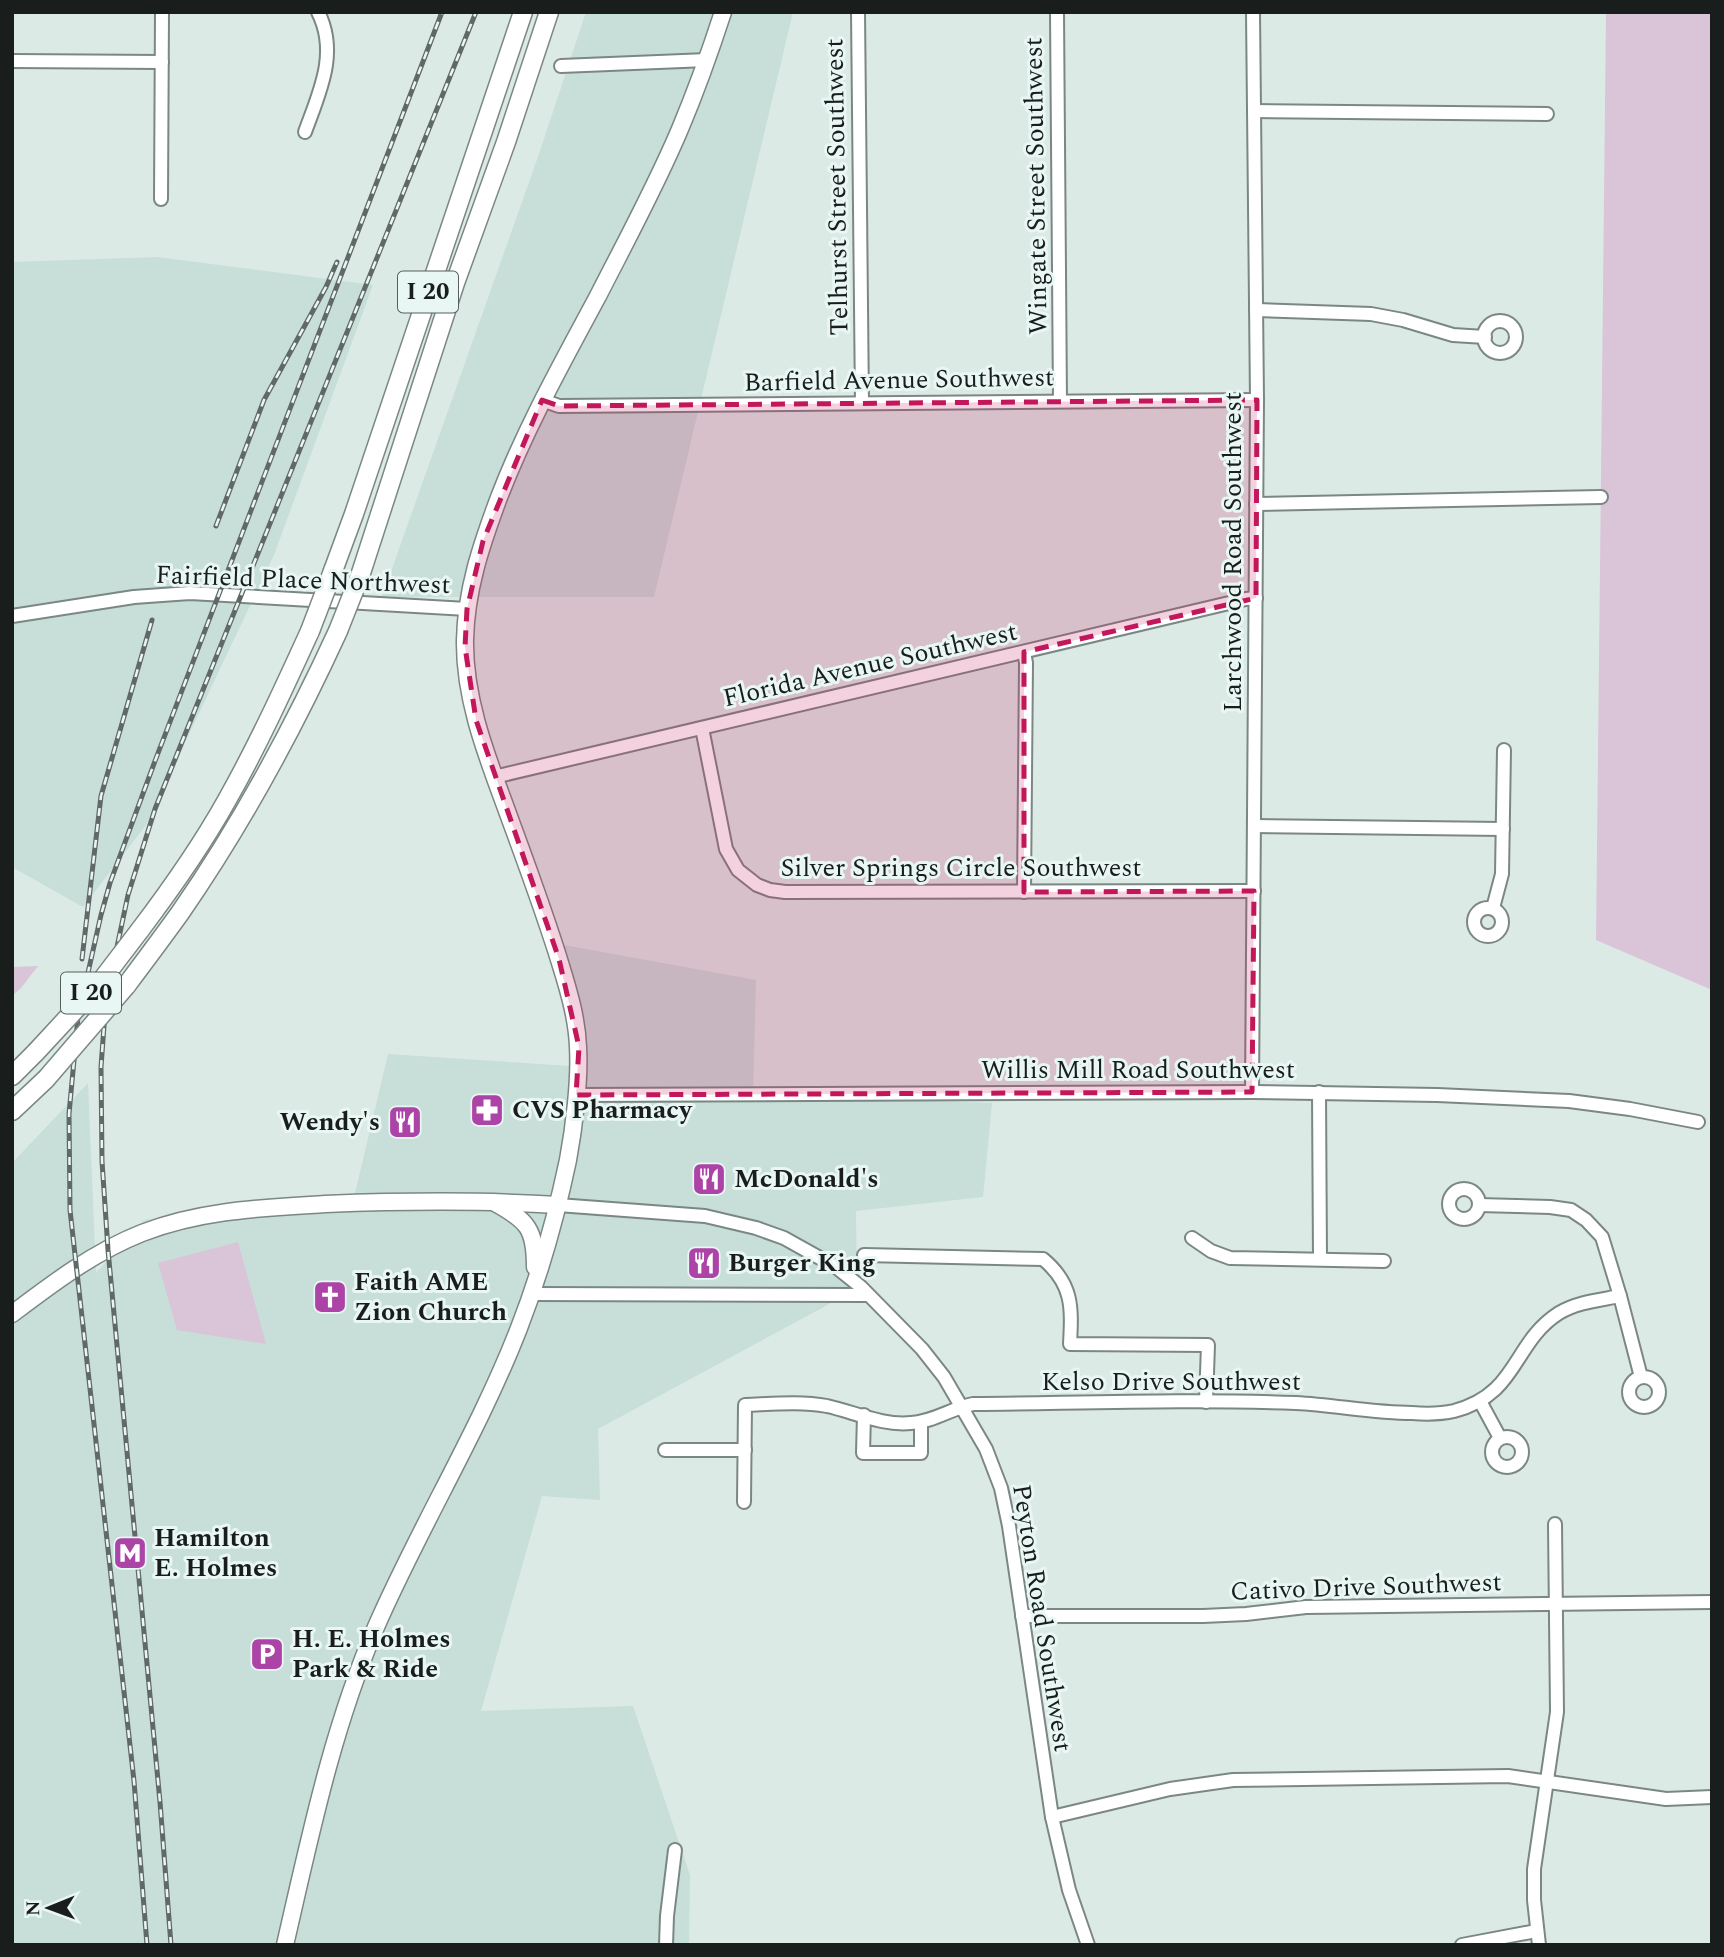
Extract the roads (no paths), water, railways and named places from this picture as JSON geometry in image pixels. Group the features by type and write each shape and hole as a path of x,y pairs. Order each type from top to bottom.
{"highway":[{"name":"I 20","path":"12,1076 98,985 140,930 226,802 273,712 310,631 354,514 523,12"},
{"name":"I 20","path":"12,1111 46,1079 126,986 179,914 220,852 306,701 361,573 455,283 549,12"}],"main road":[{"path":"285,1945 327,1766 358,1674 391,1594 500,1372 533,1289 558,1205 569,1150 579,1047 572,1003 550,931 476,720 465,647 467,609 473,574 511,465 542,400 651,193 681,127 723,12"},
{"path":"12,1314 88,1260 121,1242 167,1224 209,1213 252,1208 405,1200 558,1205"},
{"path":"491,1201 516,1215 528,1227 535,1247 533,1289"}],"street":[{"path":"161,199 162,12"},
{"path":"305,132 323,83 328,60 327,37 318,12"},
{"name":"Telhurst Street Southwest","path":"858,12 862,403"},
{"name":"Wingate Street Southwest","path":"1057,12 1060,401"},
{"name":"Larchwood Road Southwest","path":"1252,1091 1257,400 1253,12"},
{"path":"561,66 707,60"},
{"path":"12,61 162,62"},
{"path":"1254,111 1547,114"},
{"path":"1256,310 1371,314 1403,320 1453,335 1485,337"},
{"name":"Barfield Avenue Southwest","path":"542,400 559,406 1257,400"},
{"path":"1256,504 1601,497"},
{"name":"Fairfield Place Northwest","path":"12,615 134,597 190,593 467,609"},
{"name":"Florida Avenue Southwest","path":"494,777 1256,598"},
{"path":"1024,652 1024,892"},
{"name":"Silver Springs Circle Southwest","path":"702,728 726,849 738,870 757,885 770,890 1254,891"},
{"path":"1493,908 1502,874 1504,750"},
{"path":"1254,826 1503,828"},
{"path":"1319,1092 1325,1260"},
{"name":"Willis Mill Road Southwest","path":"576,1095 1319,1092 1569,1101 1698,1122"},
{"name":"Peyton Road Southwest","path":"558,1205 705,1216 756,1228 784,1238 836,1267 922,1349 944,1377 986,1449 1001,1488 1052,1817 1069,1890 1088,1945"},
{"path":"1479,1205 1550,1207 1571,1210 1586,1220 1602,1237 1641,1377"},
{"path":"1192,1238 1211,1251 1230,1258 1384,1261"},
{"path":"864,1255 1043,1259 1064,1282 1072,1308 1070,1344 1208,1345 1206,1402"},
{"path":"533,1289 868,1295"},
{"path":"1500,1438 1480,1401 1504,1381 1543,1325 1562,1311 1587,1302 1620,1296"},
{"name":"Kelso Drive Southwest","path":"921,1422 973,1404 1299,1403 1383,1413 1451,1412 1480,1401"},
{"path":"744,1502 745,1405 824,1405 864,1415 896,1424 921,1422 921,1453 863,1453 864,1415"},
{"path":"666,1450 745,1450"},
{"path":"1539,1945 1534,1868 1556,1712 1555,1524"},
{"name":"Cativo Drive Southwest","path":"1022,1616 1203,1616 1306,1607 1712,1602"},
{"path":"1052,1817 1170,1789 1233,1780 1508,1776 1666,1799 1712,1797"},
{"path":"666,1945 675,1850"},
{"path":"1462,1945 1536,1931"}],"railway":[{"path":"147,1945 134,1781 70,1210 69,1114 78,1017 110,883 442,12"},
{"path":"171,1945 102,1161 101,1067 110,980 128,895 155,809 476,12"},
{"path":"216,526 264,400 337,262"},
{"path":"82,959 101,796 152,620"}],"place":[{"name":"CVS Pharmacy","path":"487,1110"},
{"name":"Wendy's","path":"405,1122"},
{"name":"McDonald's","path":"709,1179"},
{"name":"Burger King","path":"704,1263"},
{"name":"Faith AME Zion Church","path":"330,1297"},
{"name":"Hamilton E. Holmes","path":"130,1553"},
{"name":"H. E. Holmes Park & Ride","path":"267,1654"}]}
